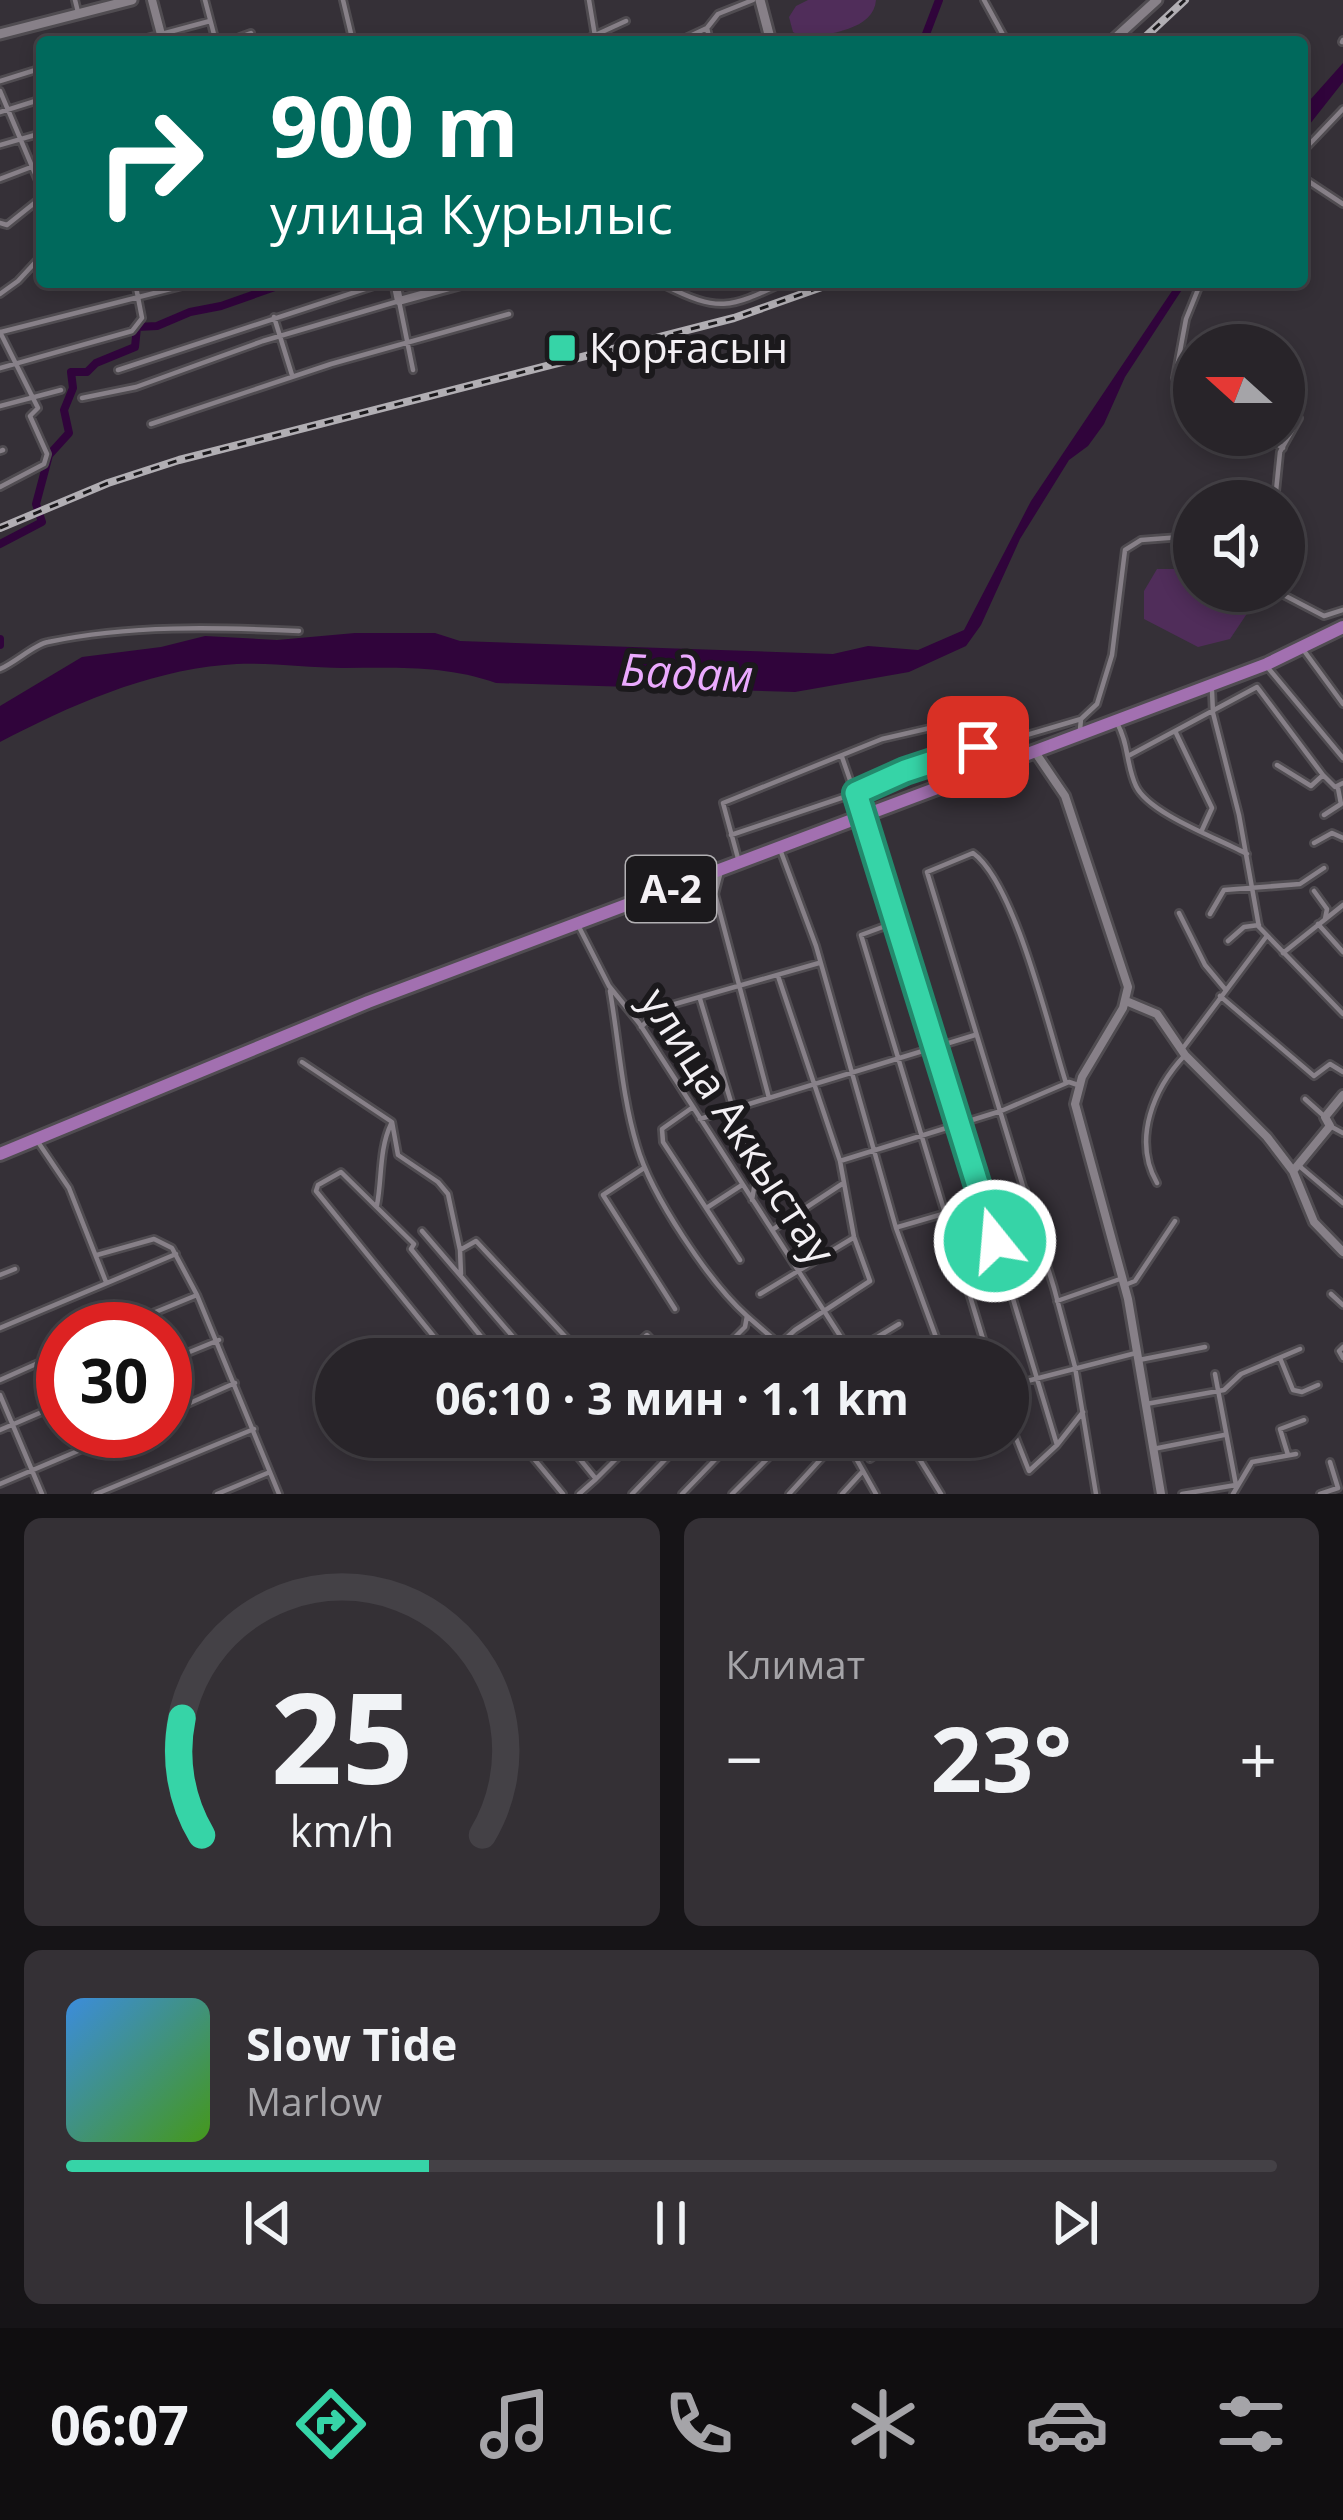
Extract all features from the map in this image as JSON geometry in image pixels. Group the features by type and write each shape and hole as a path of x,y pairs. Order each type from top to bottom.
{"highway":[{"name":"A-2","path":"0,1154 218,1061 861,817 984,764 1035,752 1268,667 1343,627"}],"main road":[{"path":"0,33 76,6 132,0"},
{"path":"757,0 769,36"},
{"path":"1118,36 1157,0"}],"street":[{"path":"152,0 161,36"},
{"path":"205,0 214,36"},
{"path":"343,0 352,36"},
{"path":"589,0 594,36"},
{"path":"690,36 707,28 718,14 757,0"},
{"path":"984,0 1004,36"},
{"path":"601,36 626,20"},
{"path":"168,36 210,21"},
{"path":"707,28 709,36"},
{"path":"244,36 251,32"},
{"path":"0,81 36,70"},
{"path":"0,91 4,110 36,177"},
{"path":"4,110 36,101"},
{"path":"1308,146 1343,109"},
{"path":"0,145 36,135"},
{"path":"0,178 36,165"},
{"path":"1308,181 1343,204"},
{"path":"0,223 7,226 36,199"},
{"path":"0,294 36,267"},
{"path":"0,368 128,333 142,319 136,288"},
{"path":"0,487 44,464 47,454 30,416 38,408 0,332 174,288"},
{"path":"118,370 370,288"},
{"path":"393,288 413,370"},
{"path":"82,398 136,387 278,336 446,288"},
{"path":"670,288 702,304 716,305 743,301 772,288"},
{"path":"1185,324 1199,288"},
{"path":"151,424 293,376 509,314"},
{"path":"274,317 293,376"},
{"path":"284,380 287,389"},
{"path":"0,406 62,390"},
{"path":"731,835 856,793 905,771 1081,719 1097,704 1112,655 1125,550 1141,540 1173,538"},
{"path":"1305,606 1324,616 1343,610"},
{"path":"0,669 35,646 98,631 223,627 299,632"},
{"path":"1302,648 1343,704"},
{"path":"1130,755 1257,687 1268,667 1343,758"},
{"path":"1220,682 1210,698 1255,887 1259,925 1343,1014"},
{"path":"1257,687 1323,775 1340,785 1342,805 1324,815"},
{"path":"1079,736 1081,719"},
{"path":"1115,722 1142,794 1173,817 1247,854"},
{"path":"739,863 723,803 882,739 930,728"},
{"path":"1176,733 1212,808 1202,830"},
{"path":"978,747 984,764"},
{"path":"1035,752 1068,802 1122,965 1126,1001 1079,1086 1075,1104 1124,1282 1161,1494"},
{"path":"842,757 898,921 1057,1445"},
{"path":"1277,765 1311,786 1323,775"},
{"path":"1313,843 1332,833 1343,838"},
{"path":"779,846 853,1071 896,1228 935,1338"},
{"path":"1066,1083 1009,907 993,873 974,853 927,872 1058,1300 1075,1366 1096,1494"},
{"path":"1210,914 1224,890 1300,884 1324,868"},
{"path":"722,870 715,894 770,1098"},
{"path":"1314,891 1327,909 1325,919"},
{"path":"1283,953 1343,905"},
{"path":"1179,913 1205,964 1225,989"},
{"path":"898,921 861,935 982,1338"},
{"name":"улица Аккыстау","path":"577,924 609,986 641,1027 841,1338"},
{"path":"1228,941 1244,927 1259,925"},
{"path":"1318,925 1343,952"},
{"path":"1157,1183 1150,1172 1147,1149 1153,1099 1220,996 1266,937"},
{"path":"641,1027 661,1008 819,963"},
{"path":"778,976 840,1162 854,1237 870,1282 786,1338"},
{"path":"609,986 635,1141 644,1168 713,1281 772,1338"},
{"path":"1220,996 1314,1076 1330,1064 1343,1072"},
{"path":"700,999 755,1182 752,1200"},
{"path":"1126,1001 1157,1014 1183,1052 1296,1168 1343,1203"},
{"path":"700,1119 978,1034"},
{"path":"302,1062 392,1122 398,1155 448,1194 461,1276"},
{"path":"840,1162 1001,1111 1066,1083 1079,1086"},
{"path":"1343,1096 1296,1168 1313,1222 1343,1252"},
{"path":"1305,1099 1343,1133"},
{"path":"693,1106 662,1129 663,1142 740,1260"},
{"path":"377,1205 384,1139 392,1122"},
{"path":"36,1139 70,1188 106,1282"},
{"path":"644,1168 603,1195 675,1309"},
{"path":"435,1338 315,1189 341,1172 414,1244 412,1249 424,1268 482,1338"},
{"path":"772,1230 842,1184"},
{"path":"708,1208 742,1185"},
{"path":"896,1228 1025,1190"},
{"path":"1058,1300 1135,1280 1175,1221"},
{"path":"422,1231 514,1338"},
{"path":"760,1294 854,1237"},
{"path":"97,1255 154,1239 164,1241 176,1254 218,1340 279,1494"},
{"path":"460,1250 476,1241 567,1338"},
{"path":"0,1328 176,1254"},
{"path":"0,1275 15,1269"},
{"path":"1331,1294 1343,1305"},
{"path":"180,1302 197,1295"},
{"path":"735,1338 745,1328 747,1316"},
{"path":"874,1338 898,1324"},
{"path":"192,1351 218,1340"},
{"path":"1029,1380 1075,1366 1205,1347"},
{"path":"1343,1347 1339,1352 1343,1358"},
{"path":"1146,1404 1219,1391 1241,1374 1300,1349"},
{"path":"1280,1358 1293,1390 1302,1392 1318,1385"},
{"path":"0,1380 36,1364"},
{"path":"1215,1374 1237,1485"},
{"path":"192,1402 235,1383"},
{"path":"0,1395 42,1494"},
{"path":"1024,1458 1029,1471 1083,1412"},
{"path":"0,1430 36,1414"},
{"path":"1233,1494 1252,1462 1292,1455 1280,1429 1304,1420"},
{"path":"96,1494 254,1429"},
{"path":"1153,1449 1226,1435"},
{"path":"0,1484 62,1458"},
{"path":"533,1458 563,1494"},
{"path":"579,1458 596,1479"},
{"path":"579,1494 617,1458"},
{"path":"632,1494 667,1458"},
{"path":"682,1494 717,1458"},
{"path":"732,1494 769,1458"},
{"path":"789,1494 822,1458"},
{"path":"854,1458 876,1494"},
{"path":"917,1458 941,1494"},
{"path":"1320,1494 1338,1488 1330,1462"},
{"path":"218,1494 270,1472"},
{"path":"842,1494 862,1472"},
{"path":"1182,1494 1237,1485"}],"shaded area":[{"path":"808,0 876,0 859,24 814,36 793,32 789,17"},
{"path":"1157,569 1173,569 1173,612 1248,612 1230,639 1198,647 1144,619 1144,591"}],"water":[{"path":"1343,63 1343,82 1308,126 1308,102"},
{"name":"Бадам","path":"1174,288 1183,288 1125,377 1104,424 1088,446 1069,460 1020,539 981,625 966,646 909,672 795,692 496,683 420,669 224,665 165,675 108,693 0,742 0,706 82,657 205,636 277,640 435,633 460,641 833,654 868,646 918,650 964,630 1031,501"}],"waterway":[{"path":"925,36 939,0"},
{"path":"0,544 42,522 36,504 49,455 69,433 64,410 73,388 71,372 87,372 96,363 135,347 137,327 157,326 272,288"},
{"path":"0,639 0,645"}],"railway":[{"path":"1146,36 1185,0"},
{"path":"0,528 108,483 179,460 734,318 819,288"}],"place":[{"name":"Қорғасын","path":"562,348"}],"route":[{"path":"978,747 856,793 995,1241"}]}
